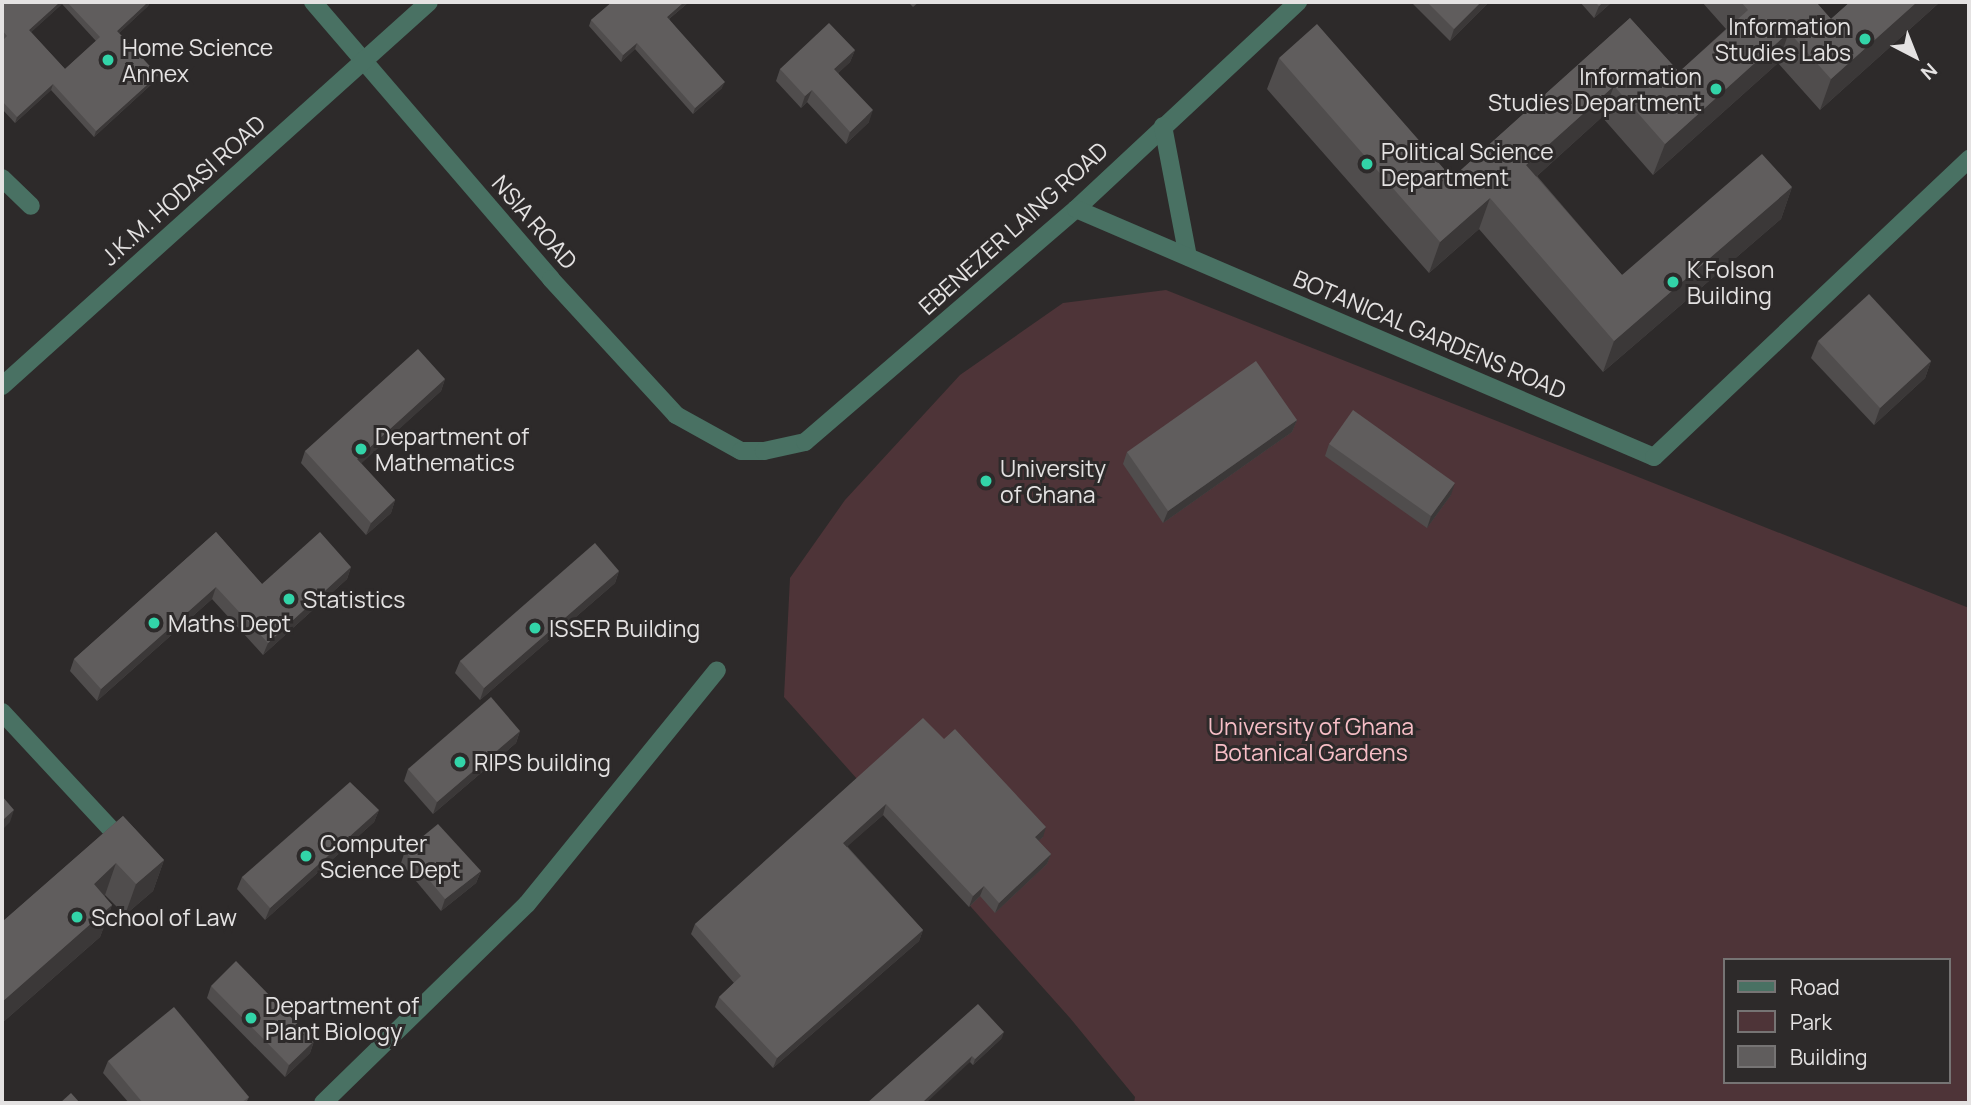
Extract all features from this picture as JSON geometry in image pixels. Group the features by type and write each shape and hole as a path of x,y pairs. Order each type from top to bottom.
{"street":[{"name":"NSIA ROAD","path":"313,2 551,279 676,415 741,451"},
{"name":"J.K.M. HODASI ROAD","path":"2,386 429,2"},
{"name":"EBENEZER LAING ROAD","path":"741,451 764,452 805,442 1076,209 1298,2"},
{"path":"1163,126 1188,257"},
{"name":"BOTANICAL GARDENS ROAD","path":"1076,209 1654,457 1969,159"},
{"path":"2,178 31,206"},
{"path":"323,1103 527,904 717,670"},
{"path":"2,712 120,839"}],"green space":[{"name":"University of Ghana Botanical Gardens","path":"1166,290 1969,608 1969,1103 1134,1103 1135,1097 1070,1018 784,697 790,578 845,500 960,375 1063,303"}],"building":[{"name":"Home Science Annex","path":"2,2 60,2 29,30 65,69 100,37 67,2 148,2 117,31 158,75 96,131 53,84 17,117 2,101 2,41 7,36 2,30"},
{"path":"612,2 684,2 667,17 725,82 695,108 637,43 623,55 591,20"},
{"path":"1427,2 1481,2 1454,29"},
{"path":"1741,2 1816,2 1831,19 1850,2 1917,2 1831,79 1789,32 1665,144 1614,86 1526,165 1622,275 1762,154 1792,187 1614,341 1490,198 1440,242 1279,58 1317,24 1452,178 1630,18 1679,72 1748,10"},
{"path":"829,23 855,50 834,69 873,110 850,132 812,90 805,96 780,69"},
{"path":"1869,294 1931,361 1880,408 1818,341"},
{"path":"418,349 445,379 357,459 395,500 371,523 305,451"},
{"path":"1256,361 1297,420 1168,511 1127,452"},
{"path":"1353,410 1455,483 1431,516 1329,444"},
{"path":"216,532 262,584 320,532 351,567 268,643 216,587 101,689 74,659"},
{"name":"ISSER Building","path":"595,543 619,571 484,688 460,661"},
{"name":"RIPS building","path":"491,697 520,731 437,802 408,769"},
{"path":"923,718 944,739 955,729 1046,827 1035,837 1051,854 999,903 984,886 973,896 886,804 843,843 923,930 777,1058 719,997 741,976 695,924"},
{"name":"Computer Science Dept","path":"350,782 379,810 270,908 242,877"},
{"path":"2,796 14,810 2,821"},
{"name":"School of Law","path":"123,816 164,860 136,884 116,863 94,884 112,905 2,1002 2,922"},
{"path":"438,824 481,871 445,899 405,851"},
{"name":"Department of Plant Biology","path":"236,961 314,1041 289,1065 211,986"},
{"path":"978,1004 1004,1032 975,1059 972,1056 922,1103 867,1103"},
{"path":"174,1007 249,1097 241,1103 143,1103 108,1061"},
{"path":"71,1093 80,1103 60,1103"}],"place":[{"name":"Information Studies Labs","path":"1865,39"},
{"name":"Home Science Annex","path":"108,60"},
{"name":"Information Studies Department","path":"1716,89"},
{"name":"Political Science Department","path":"1367,164"},
{"name":"K Folson Building","path":"1673,282"},
{"name":"Department of Mathematics","path":"361,449"},
{"name":"University of Ghana","path":"986,481"},
{"name":"Statistics","path":"289,599"},
{"name":"Maths Dept","path":"154,623"},
{"name":"ISSER Building","path":"535,628"},
{"name":"RIPS building","path":"460,762"},
{"name":"Computer Science Dept","path":"306,856"},
{"name":"School of Law","path":"77,917"},
{"name":"Department of Plant Biology","path":"251,1018"}]}
